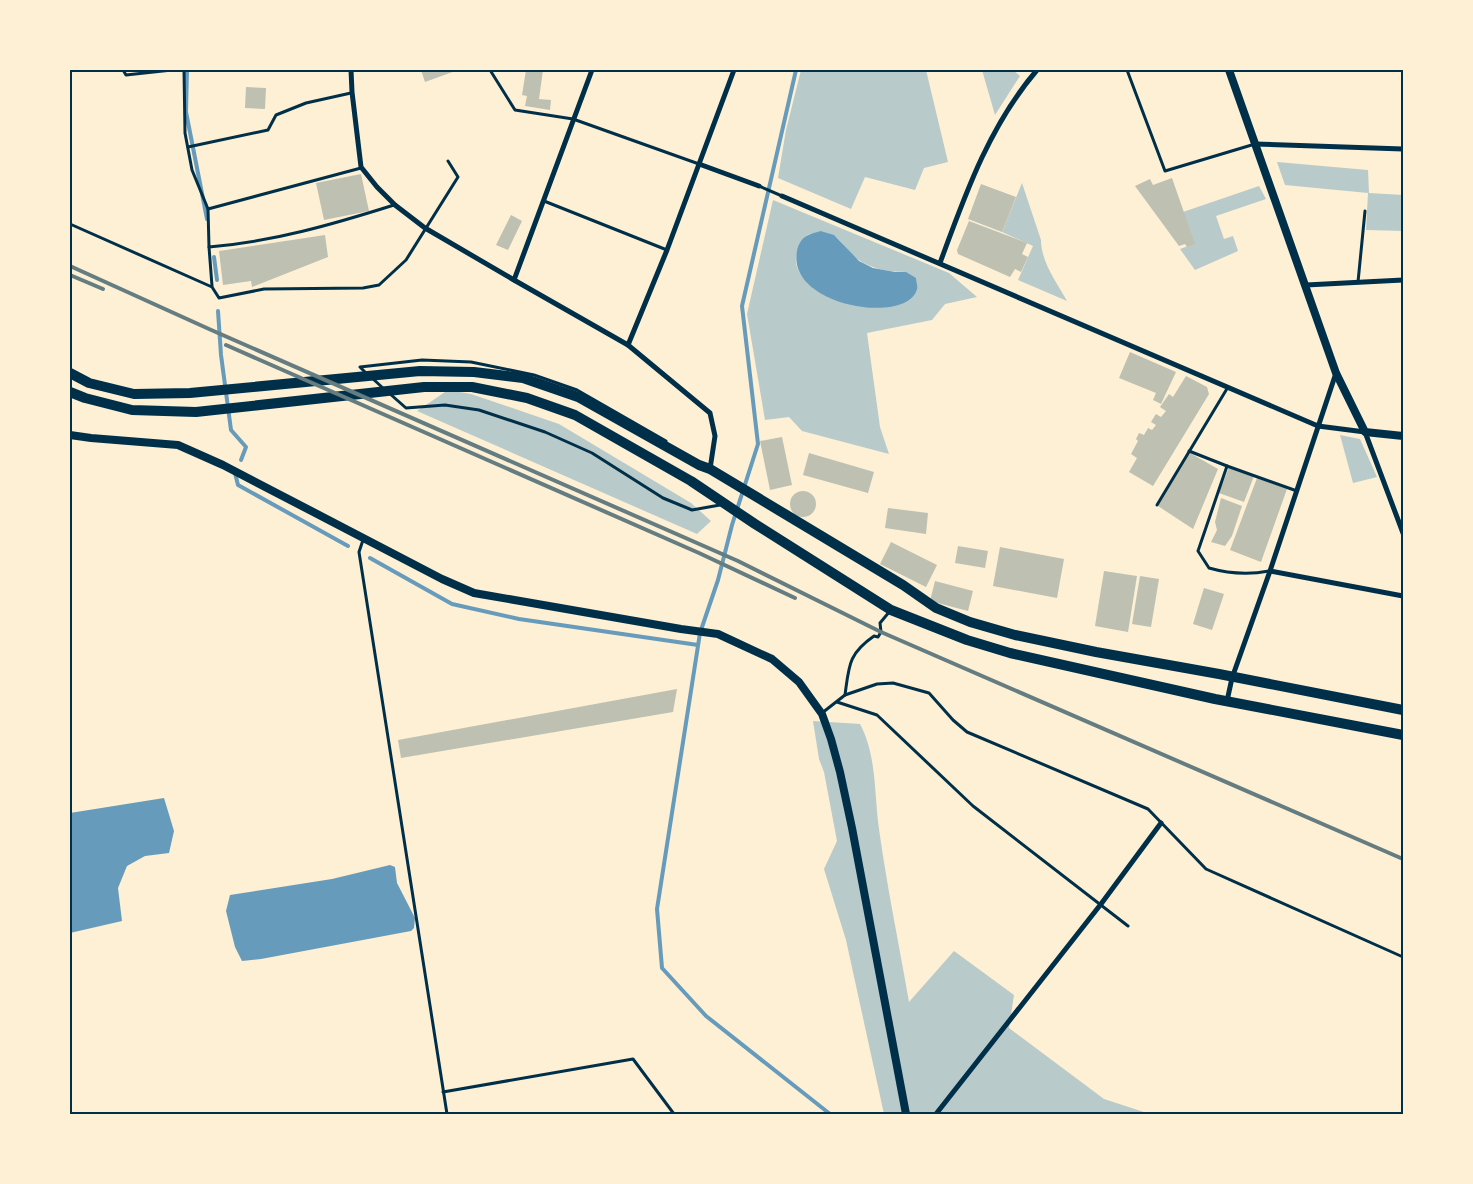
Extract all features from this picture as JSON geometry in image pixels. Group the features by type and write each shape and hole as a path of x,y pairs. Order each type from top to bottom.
{"main road":[{"path":"70,374 89,382 134,394 190,393 420,371 474,372 523,378 578,397 699,465 734,482 768,505 903,585 936,608 970,622 1015,635 1096,652 1403,710"},
{"path":"70,392 85,398 132,410 196,412 424,387 472,387 526,398 575,415 691,482 891,610 967,640 1010,653 1227,701 1403,735"},
{"path":"1094,671 1096,652"}],"street":[{"path":"351,70 361,167 376,187 395,205 425,228 628,345 710,413 715,436 710,470"},
{"path":"514,280 592,70"},
{"path":"628,345 667,250 734,70"},
{"path":"940,263 971,179 997,127 1021,89 1037,70"},
{"path":"1229,70 1336,372 1365,432 1403,533"},
{"path":"1255,144 1403,148"},
{"path":"699,164 759,186"},
{"path":"782,196 1318,426 1403,436"},
{"path":"1306,285 1403,280"},
{"path":"1227,701 1232,678 1270,571 1336,372"},
{"path":"70,435 178,445 223,464 442,579 474,593 718,634 772,659 799,682 822,714 833,747 852,828 906,1114"},
{"path":"1270,571 1403,596"},
{"path":"936,1114 1101,904 1161,823"}],"lane":[{"path":"123,70 126,75 172,70"},
{"path":"184,70 185,133 192,170 208,209 212,287 219,298 264,289 363,288 379,285 406,260 458,177 448,161"},
{"path":"490,70 515,110 573,119 699,164"},
{"path":"1127,70 1166,171 1255,144"},
{"path":"188,147 268,130 276,115 306,103 352,92"},
{"path":"208,209 361,167"},
{"path":"759,186 782,196"},
{"path":"543,200 667,250"},
{"path":"209,247 281,236 395,205"},
{"path":"1358,282 1365,211"},
{"path":"70,224 212,287"},
{"path":"710,470 696,464 663,439 576,390 534,374 472,362 442,360 422,360 360,367 406,408 445,405 479,410 545,432 592,453 663,498 692,510 724,504"},
{"path":"1158,505 1228,387"},
{"path":"1190,451 1296,491"},
{"path":"1227,466 1198,551 1209,568 1230,574 1252,574 1270,571"},
{"path":"364,537 360,552 447,1114"},
{"path":"845,695 850,660 863,644 874,636 878,638 881,632 880,623 891,610"},
{"path":"822,714 845,695 878,684 893,683 929,693 952,720 966,732 1148,809 1206,869 1403,958"},
{"path":"837,702 877,715 973,806 1128,926"},
{"path":"444,1092 633,1059 674,1114"}],"shaded area":[{"path":"801,70 926,70 948,162 924,168 915,190 865,177 851,209 778,178 786,130"},
{"path":"982,70 1013,70 1020,76 995,115"},
{"path":"1277,162 1368,170 1369,193 1403,195 1403,231 1366,230 1368,193 1285,185"},
{"path":"1022,183 1047,264 1067,301 1018,280 1033,246 1002,232"},
{"path":"1259,186 1266,199 1216,216 1224,239 1233,236 1238,251 1195,270 1180,249 1194,244 1183,212"},
{"path":"773,200 949,273 977,297 945,304 932,320 867,333 880,427 889,454 802,431 789,417 765,420 747,314","holes":["821,231 836,237 851,254 863,263 884,270 906,272 820,293 802,276 796,259 797,253 807,235"]},
{"path":"448,390 471,394 559,424 691,503 711,521 697,534 417,411"},
{"path":"1340,435 1360,439 1377,477 1353,483"},
{"path":"813,721 860,724 865,736 872,762 882,851 909,1002 954,951 1014,995 1009,1028 1104,1099 1150,1114 884,1114 846,940 824,869 837,841 824,772 819,759"}],"water":[{"path":"821,231 834,235 859,261 873,268 906,272 916,278 917,289 909,300 893,306 872,308 828,297 810,285 799,270 797,251 800,242 808,235"},
{"path":"164,798 174,831 169,853 145,856 127,866 118,888 122,921 70,933 70,813"},
{"path":"390,865 395,867 397,883 415,918 414,928 411,931 242,961 235,947 226,911 230,895 332,879"}],"building":[{"path":"421,70 458,70 425,82"},
{"path":"526,70 543,70 539,99 551,100 550,110 525,106 527,96 522,95"},
{"path":"246,87 266,88 265,109 245,108"},
{"path":"361,174 369,211 324,220 316,183"},
{"path":"1172,178 1195,244 1187,247 1185,244 1179,246 1135,186 1150,179 1153,185"},
{"path":"981,184 1016,197 1002,232 968,219"},
{"path":"511,215 522,221 508,250 496,245"},
{"path":"969,221 1027,243 1022,254 1028,257 1021,272 1015,269 1010,277 958,254 957,250"},
{"path":"325,235 328,257 252,287 251,281 223,285 219,251"},
{"path":"1130,352 1176,372 1161,404 1153,400 1156,393 1119,378"},
{"path":"1186,376 1207,387 1209,394 1153,486 1129,472 1137,458 1131,454 1138,441 1136,439 1139,433 1144,435 1148,428 1152,430 1156,425 1151,422 1156,414 1161,417 1166,411 1160,407 1169,394 1173,397"},
{"path":"782,437 792,485 770,490 760,441"},
{"path":"809,453 874,472 868,493 803,475"},
{"path":"1190,453 1218,469 1193,529 1158,506"},
{"path":"1229,467 1254,476 1244,502 1219,493"},
{"path":"1257,478 1287,489 1261,562 1230,550"},
{"path":"803,491 812,495 816,504 812,513 803,517 794,513 790,504 794,495"},
{"path":"1221,498 1242,506 1232,536 1225,546 1211,542 1217,530 1215,522"},
{"path":"888,508 928,513 926,534 885,528"},
{"path":"891,542 937,565 926,587 880,564"},
{"path":"958,546 988,551 985,568 955,563"},
{"path":"1000,547 1064,559 1057,598 993,586"},
{"path":"1104,571 1137,576 1128,632 1095,626"},
{"path":"1140,576 1159,579 1151,627 1132,624"},
{"path":"935,581 973,591 968,611 930,601"},
{"path":"1204,588 1224,594 1212,630 1193,624"},
{"path":"677,689 673,712 401,758 398,740"}],"waterway":[{"path":"187,70 186,112 207,219"},
{"path":"796,70 742,306 758,444 732,525 718,580 700,633 657,909 662,968 706,1016 830,1114"},
{"path":"214,257 217,280"},
{"path":"218,311 221,355 231,430 246,447 241,460"},
{"path":"235,473 238,485 348,546"},
{"path":"370,558 452,604 519,619 698,645"}],"railway":[{"path":"70,266 738,561 881,632 1403,859"},
{"path":"70,275 103,289"},
{"path":"226,345 699,553 795,598"}]}
